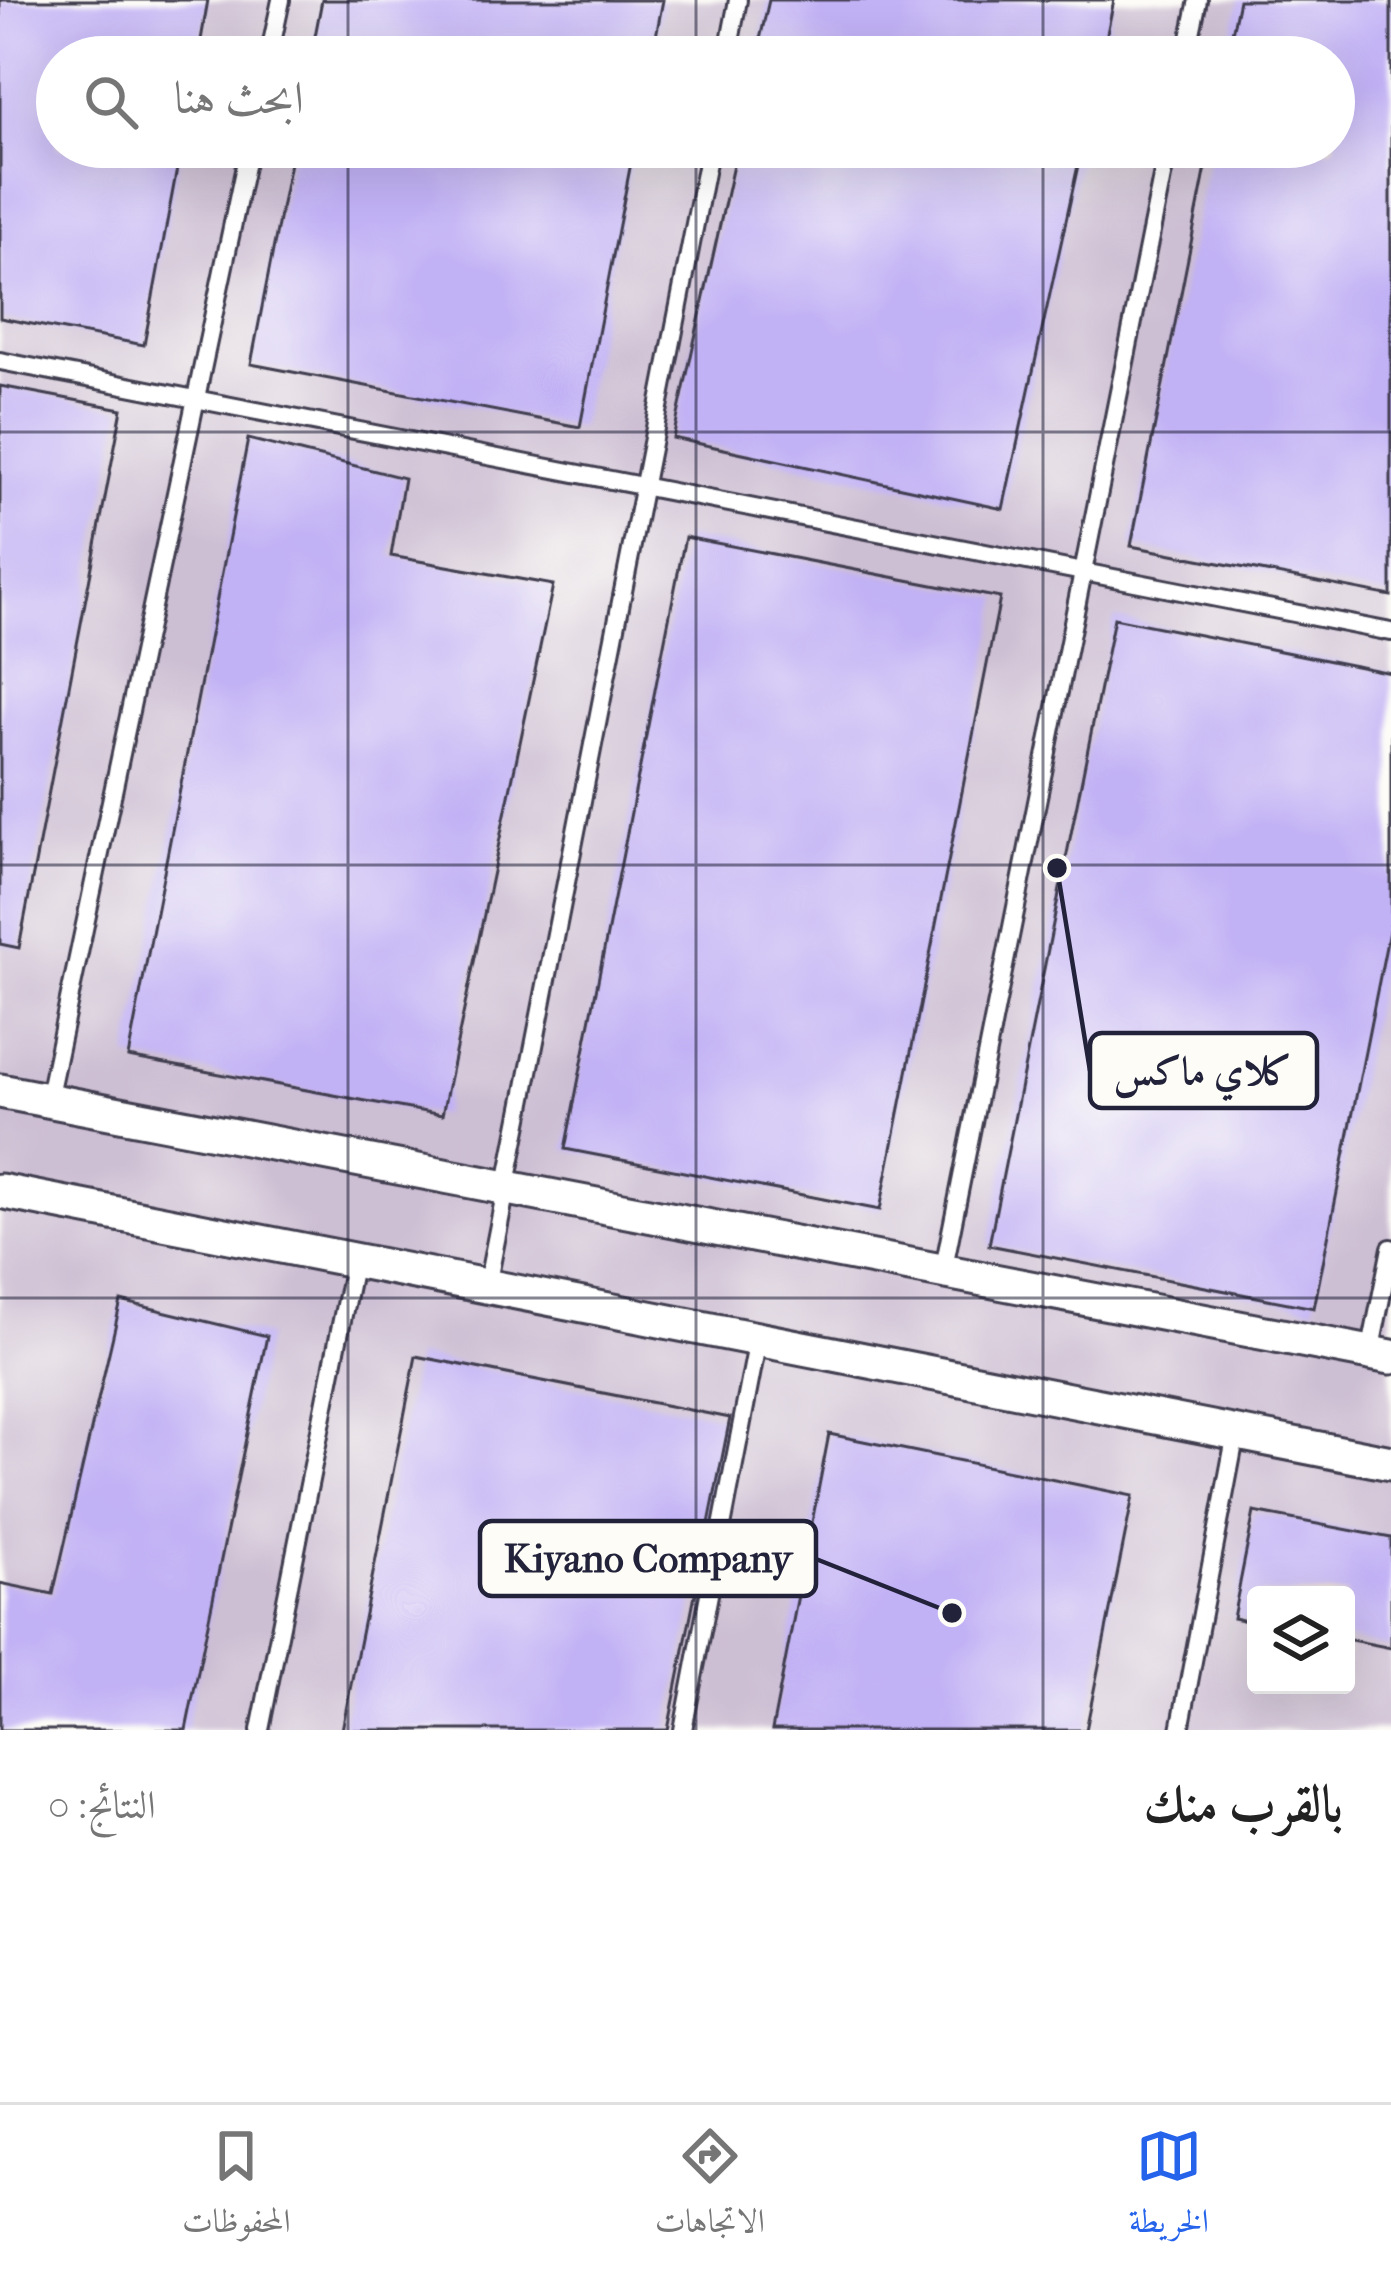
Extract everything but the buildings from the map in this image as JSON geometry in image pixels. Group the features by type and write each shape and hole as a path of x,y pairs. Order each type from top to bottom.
{"street":[{"path":"0,1090 1381,1355"},
{"path":"0,1191 1391,1463"}],"lane":[{"path":"273,36 281,0"},
{"path":"731,36 738,0"},
{"path":"1190,36 1198,0"},
{"path":"48,1100 246,168"},
{"path":"487,1286 706,168"},
{"path":"943,1272 1164,168"},
{"path":"0,361 1391,632"},
{"path":"1381,1355 1391,1248"},
{"path":"260,1730 355,1260"},
{"path":"683,1730 758,1339"},
{"path":"1180,1730 1236,1433"}],"shaded area":[{"path":"0,0 1391,0 1391,1730 0,1730"}],"place":[{"name":"كلاي ماكس","path":"1057,868"},
{"name":"Kiyano Company","path":"952,1613"}]}
